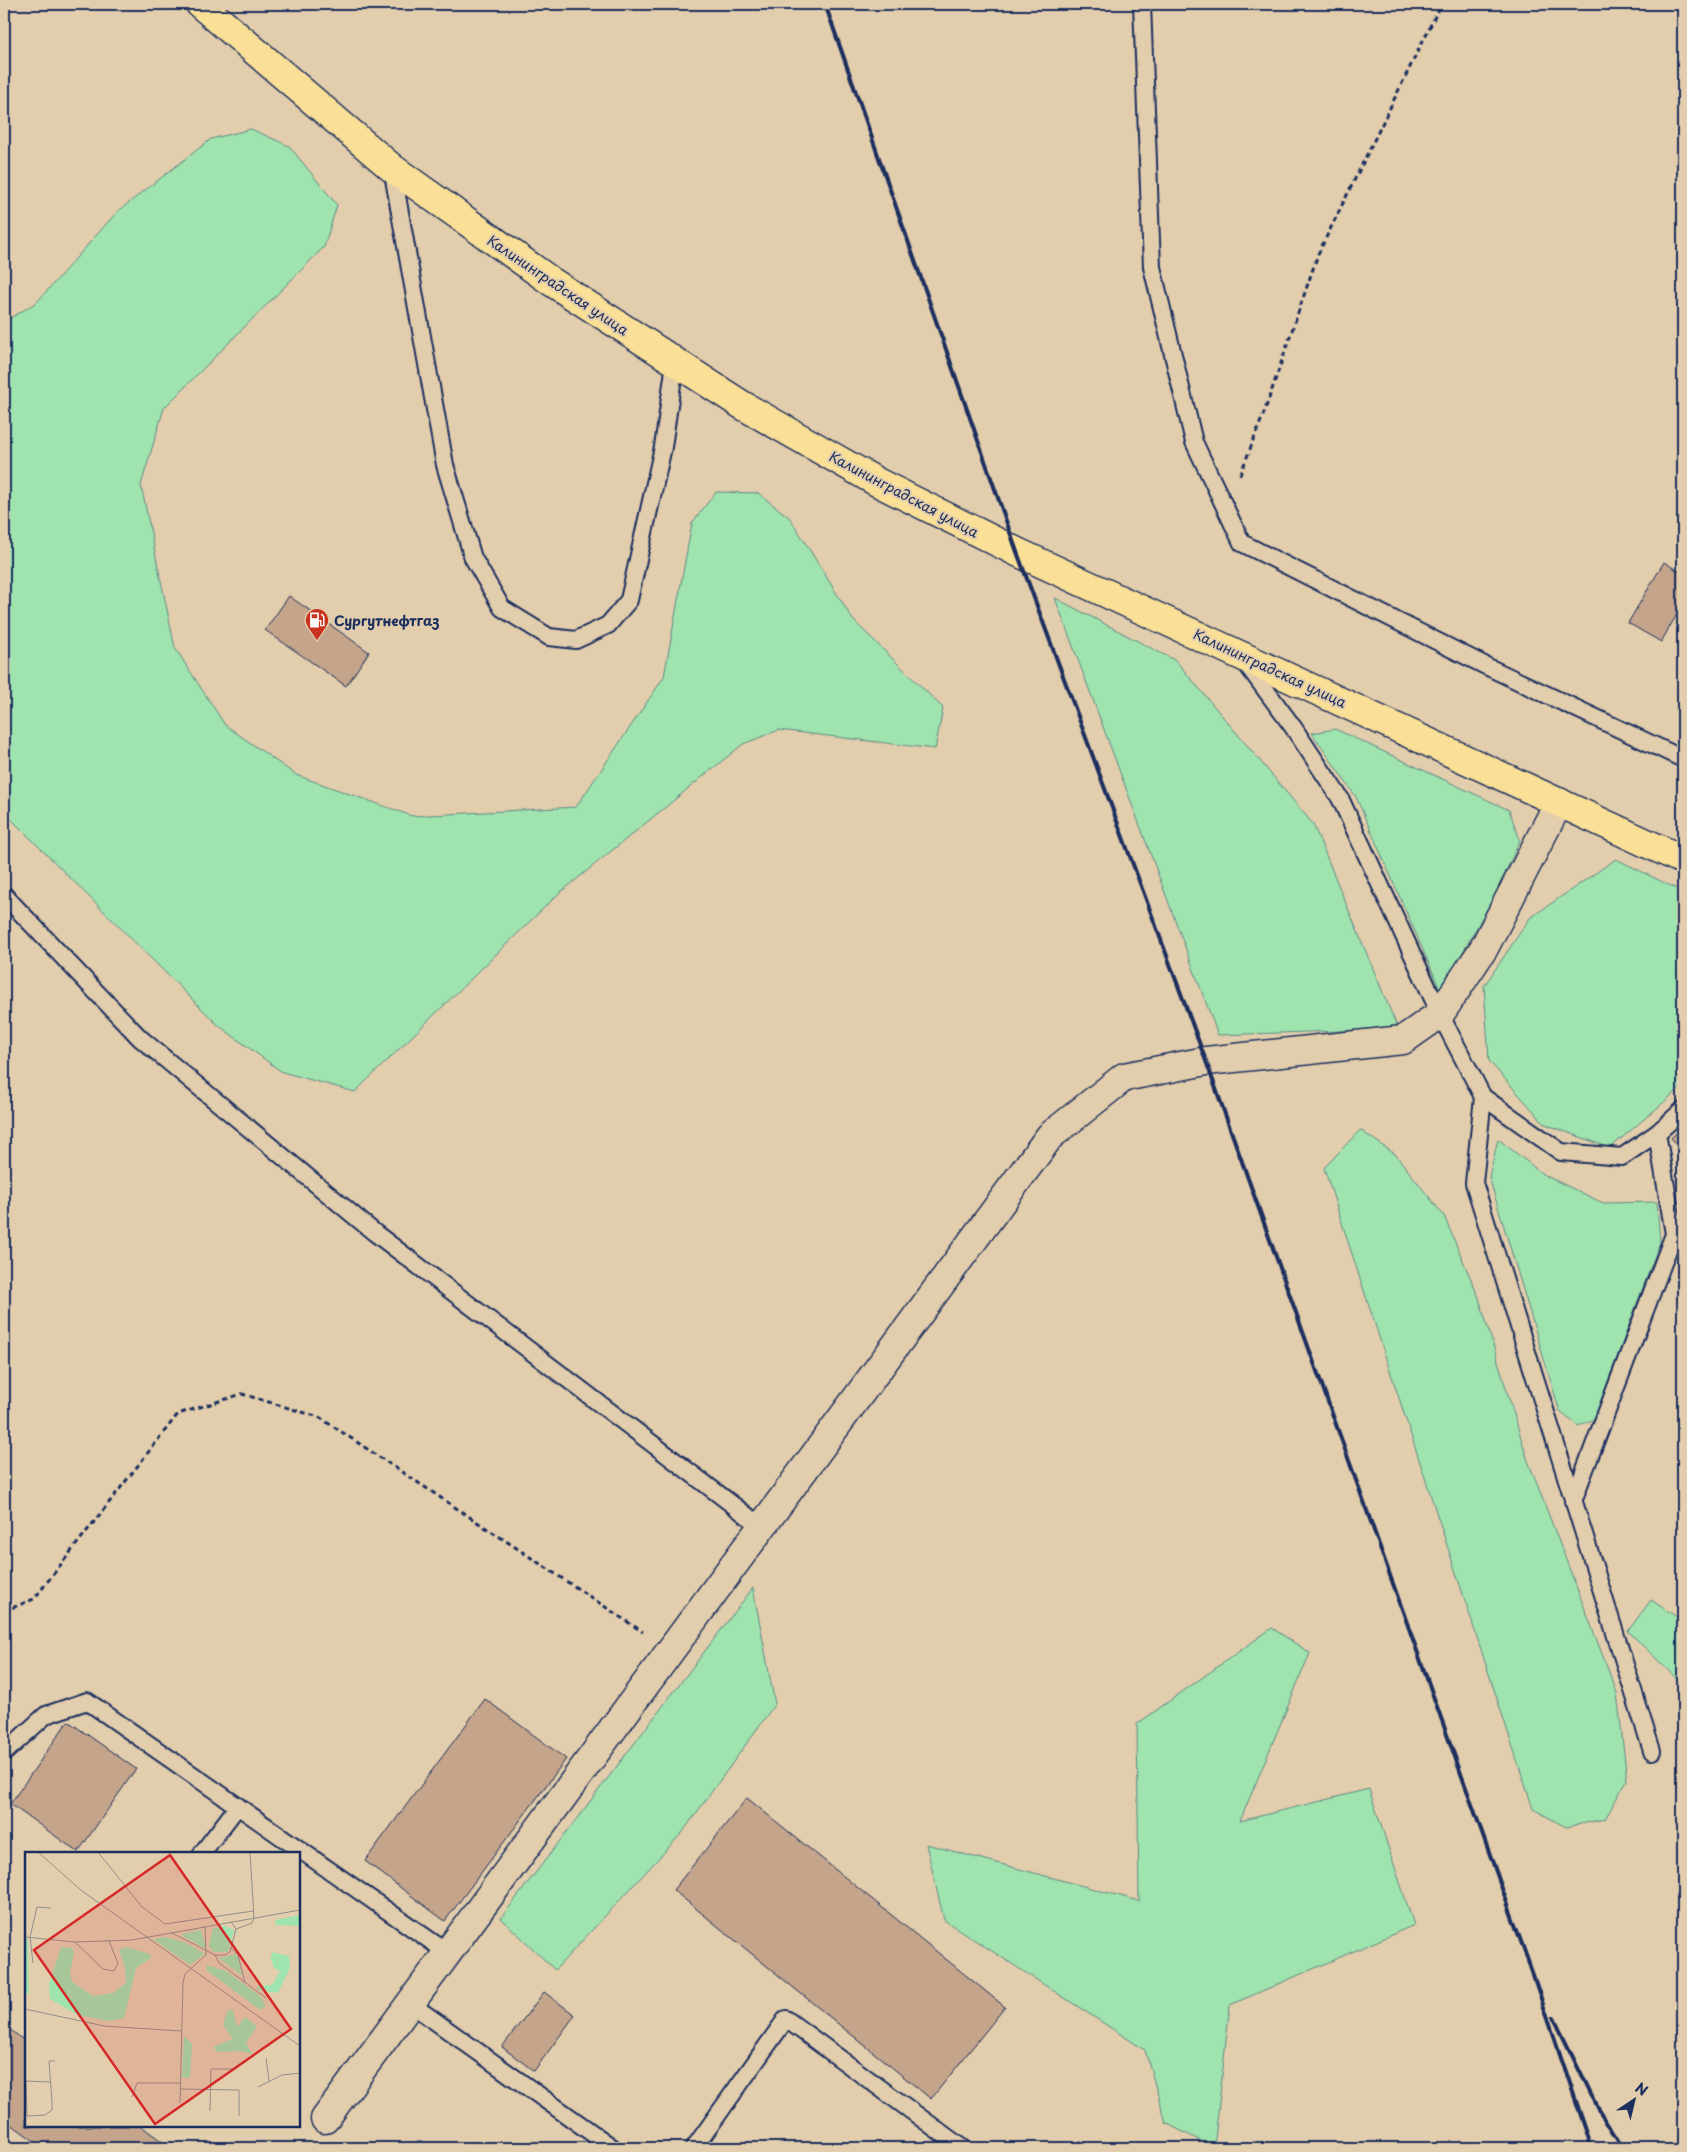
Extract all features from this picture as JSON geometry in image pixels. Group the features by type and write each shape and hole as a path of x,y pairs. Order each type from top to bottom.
{"highway":[{"name":"Калининградская улица","path":"200,4 392,168 552,282 742,406 876,482 1017,552 1683,860"}],"street":[{"path":"325,2119 1050,1136 1124,1077 1206,1061 1403,1040 1440,1014 1484,948 1559,802"}],"lane":[{"path":"1142,4 1152,267 1194,442 1242,543 1486,666 1683,759"},
{"path":"392,168 445,465 473,558 502,608 549,637 576,640 608,625 629,600 663,447 674,363"},
{"path":"1239,654 1293,727 1340,798 1440,1014 1484,1097 1561,1152 1622,1157 1657,1133 1683,1110"},
{"path":"4,895 140,1038 375,1233 762,1527"},
{"path":"1484,1097 1474,1183 1652,1751"},
{"path":"1574,1501 1674,1234 1657,1133"},
{"path":"4,1753 46,1715 87,1701 448,1953"},
{"path":"203,1852 238,1806"},
{"path":"410,2004 613,2148"},
{"path":"694,2148 786,2019 962,2148"}],"path":[{"path":"1227,511 1264,413 1318,254 1441,4"},
{"path":"4,1611 34,1599 178,1414 242,1394 319,1417 671,1650"}],"green space":[{"path":"251,129 289,146 337,205 324,247 164,408 141,485 175,648 225,725 296,775 412,816 576,807 664,677 692,523 716,492 758,493 790,518 853,620 943,708 935,749 779,730 743,744 556,896 355,1092 282,1072 218,1025 4,812 4,322 37,302 117,212 211,139"},
{"path":"1055,598 1176,661 1313,824 1398,1029 1218,1035"},
{"path":"1335,729 1509,810 1520,840 1496,893 1441,991 1356,797 1312,733"},
{"path":"1616,859 1683,892 1683,1086 1610,1148 1545,1124 1489,1061 1484,986 1530,918"},
{"path":"1360,1130 1395,1154 1444,1216 1479,1298 1527,1458 1617,1693 1627,1780 1605,1819 1566,1827 1533,1809 1324,1168"},
{"path":"1498,1139 1544,1175 1603,1203 1657,1202 1660,1242 1594,1419 1578,1426 1560,1412 1489,1177"},
{"path":"753,1588 775,1704 682,1833 555,1970 501,1918"},
{"path":"1651,1600 1683,1621 1683,1685 1628,1631"},
{"path":"1272,1628 1310,1653 1240,1821 1369,1789 1414,1925 1230,2005 1214,2148 1166,2123 1145,2050 944,1920 926,1844 1139,1901 1137,1724"}],"building":[{"path":"1664,562 1683,574 1683,604 1661,642 1628,623"},
{"name":"Сургутнефтгаз","path":"289,596 369,652 346,686 265,630"},
{"path":"1683,1127 1683,1151 1671,1138"},
{"path":"485,1699 566,1759 445,1921 365,1861"},
{"path":"68,1721 136,1769 78,1852 10,1804"},
{"path":"747,1798 1005,2007 931,2099 673,1890"},
{"path":"544,1992 575,2015 534,2071 502,2047"},
{"path":"4,2025 25,2041 25,2127 142,2127 171,2148 44,2148 4,2119"}],"railway":[{"path":"825,4 1017,552 1206,1061 1533,1975 1592,2148"},
{"path":"1554,2018 1597,2107 1623,2148"}],"place":[{"name":"Сургутнефтгаз","path":"317,641"}]}
